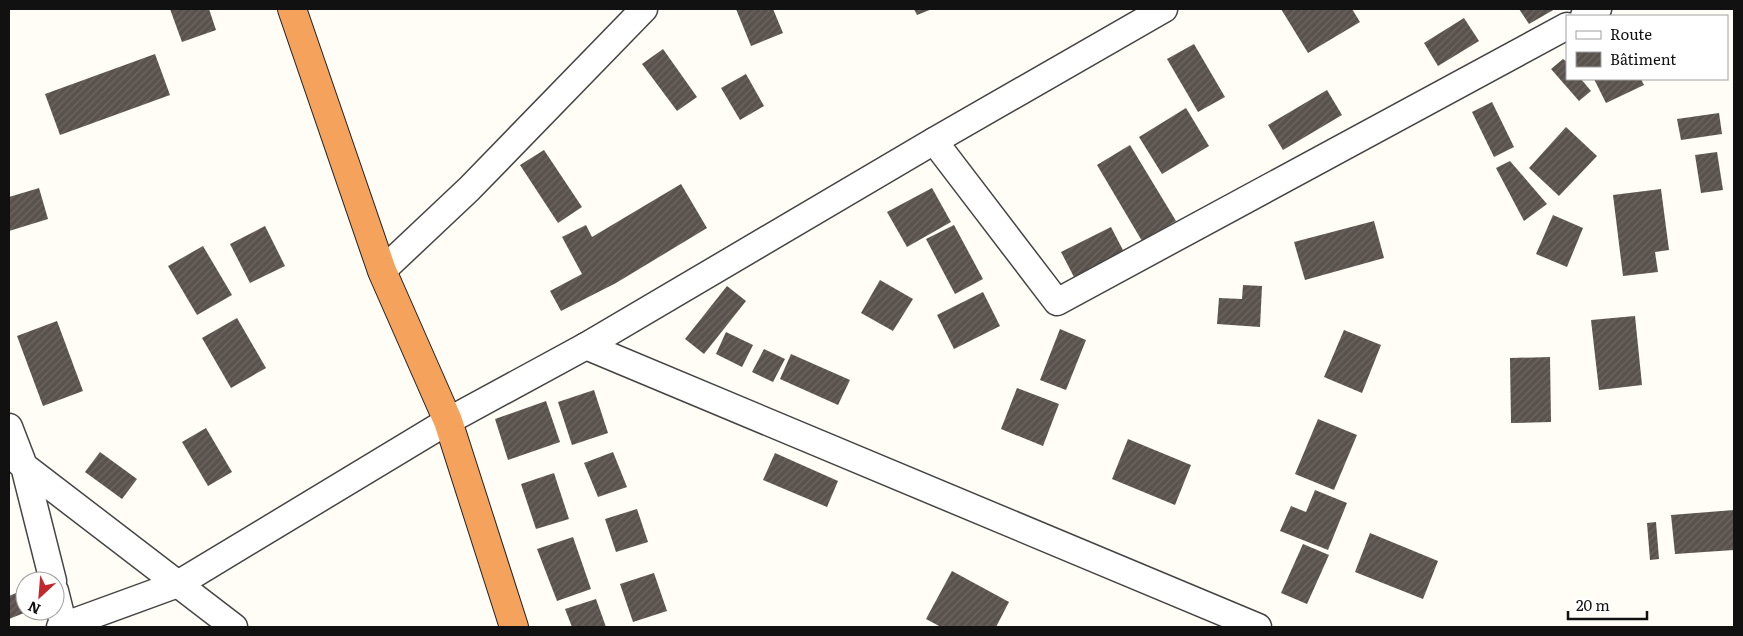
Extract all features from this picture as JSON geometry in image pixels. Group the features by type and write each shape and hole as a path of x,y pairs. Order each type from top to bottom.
{"highway":[{"path":"292,9 382,271 448,421 514,627"}],"street":[{"path":"382,271 470,190 644,9"},
{"path":"63,627 178,584 448,421 586,346 934,141 1164,9"},
{"path":"1586,15 1598,9"},
{"path":"934,141 1057,302 1566,27"},
{"path":"586,346 1258,627"},
{"path":"9,427 16,461 49,571"},
{"path":"16,461 234,627"}],"building":[{"path":"170,9 209,9 216,30 182,42"},
{"path":"736,9 773,9 783,33 751,46"},
{"path":"914,9 932,9 917,15"},
{"path":"1281,9 1352,9 1360,22 1308,53"},
{"path":"1519,9 1555,9 1529,24"},
{"path":"1464,18 1479,41 1438,66 1424,43"},
{"path":"1194,44 1225,97 1198,112 1167,59"},
{"path":"663,49 697,97 677,111 642,64"},
{"path":"155,54 170,95 60,135 45,94"},
{"path":"1563,59 1566,61 1566,80 1582,80 1591,91 1579,101 1551,69"},
{"path":"746,74 764,106 740,120 721,88"},
{"path":"1594,80 1642,80 1644,85 1606,103"},
{"path":"1327,90 1342,115 1283,150 1268,125"},
{"path":"1492,102 1514,147 1494,157 1472,112"},
{"path":"1186,108 1209,146 1162,174 1139,137"},
{"path":"1719,113 1722,134 1681,140 1677,119"},
{"path":"1566,127 1597,156 1559,196 1529,168"},
{"path":"1130,145 1176,221 1142,241 1097,165"},
{"path":"544,150 582,207 558,223 520,165"},
{"path":"1717,152 1723,190 1701,193 1695,155"},
{"path":"1510,161 1547,204 1524,221 1496,168"},
{"path":"681,184 707,228 616,283 561,311 550,291 582,274 562,237 586,225 592,237"},
{"path":"39,188 48,219 9,231 9,197"},
{"path":"932,188 951,222 907,247 887,212"},
{"path":"1661,189 1669,250 1655,252 1658,272 1623,276 1613,195"},
{"path":"1553,215 1583,228 1567,267 1536,254"},
{"path":"1374,221 1384,258 1305,280 1294,242"},
{"path":"954,225 983,279 955,294 926,239"},
{"path":"265,226 285,266 250,283 230,244"},
{"path":"1111,227 1124,252 1074,277 1061,252"},
{"path":"203,246 232,295 197,315 168,266"},
{"path":"880,280 913,299 893,331 861,313"},
{"path":"1243,285 1262,286 1260,327 1217,324 1219,298 1242,299"},
{"path":"727,286 746,301 704,354 685,339"},
{"path":"983,292 1000,326 954,349 937,315"},
{"path":"1635,316 1642,385 1599,390 1591,320"},
{"path":"237,318 266,368 231,388 202,338"},
{"path":"57,321 83,391 43,406 17,336"},
{"path":"1060,329 1086,340 1066,390 1040,380"},
{"path":"1344,330 1381,345 1362,393 1324,377"},
{"path":"726,332 753,345 742,367 716,354"},
{"path":"764,349 785,359 773,382 752,372"},
{"path":"791,354 850,380 838,405 780,379"},
{"path":"1550,357 1551,422 1511,423 1510,358"},
{"path":"1017,388 1059,404 1043,446 1001,429"},
{"path":"594,390 608,433 572,445 558,402"},
{"path":"546,401 560,442 508,460 495,419"},
{"path":"1318,419 1357,435 1334,490 1295,474"},
{"path":"206,428 232,472 208,486 182,442"},
{"path":"1128,439 1191,465 1175,505 1112,479"},
{"path":"100,452 137,479 122,499 85,472"},
{"path":"613,452 627,487 598,497 584,463"},
{"path":"775,453 838,481 827,507 763,480"},
{"path":"554,473 569,519 536,529 521,484"},
{"path":"1315,490 1347,503 1328,550 1280,531 1291,506 1306,512"},
{"path":"637,509 648,542 616,552 605,519"},
{"path":"1734,510 1734,550 1675,554 1671,515"},
{"path":"1656,522 1659,559 1650,560 1647,523"},
{"path":"1370,533 1438,561 1423,599 1355,572"},
{"path":"573,537 591,589 557,601 537,549"},
{"path":"1303,544 1329,555 1307,604 1281,593"},
{"path":"952,571 1009,602 996,627 941,627 926,619"},
{"path":"654,573 667,611 633,622 620,584"},
{"path":"15,593 15,617 9,619 9,596"},
{"path":"596,599 606,627 572,627 565,609"}]}
